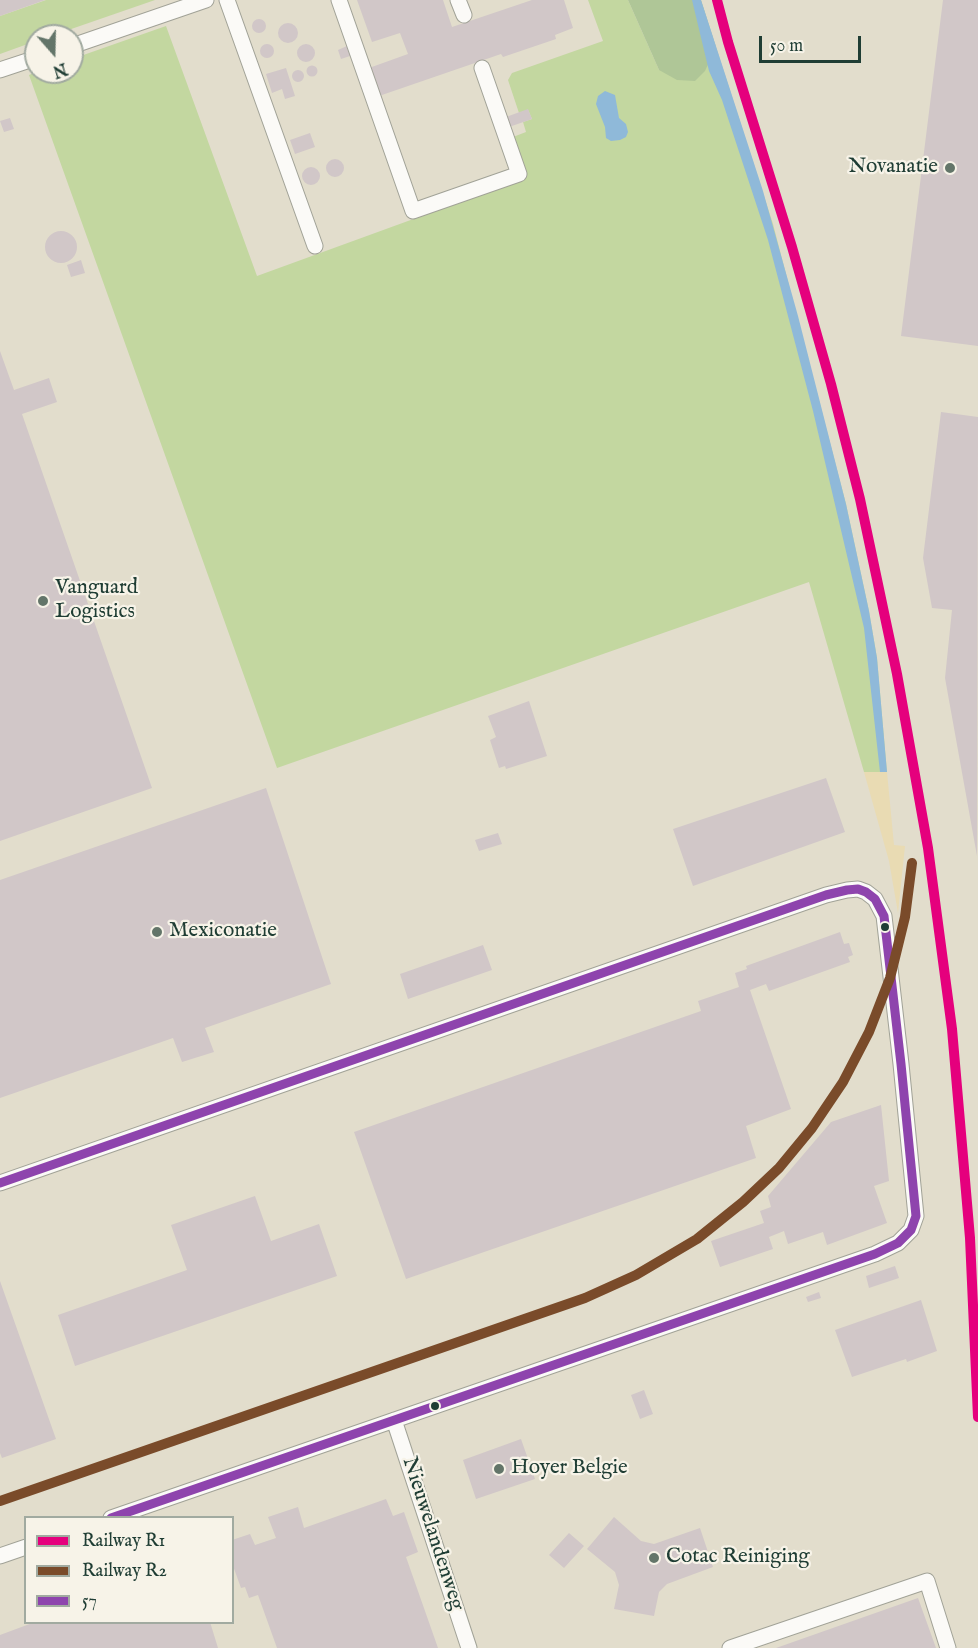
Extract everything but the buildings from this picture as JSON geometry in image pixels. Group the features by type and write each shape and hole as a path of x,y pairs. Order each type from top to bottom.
{"street":[{"path":"84,42 206,0"},
{"path":"227,0 315,246"},
{"path":"339,0 413,211 519,174 482,68"},
{"path":"459,0 464,15"},
{"path":"0,70 24,62"},
{"path":"0,1183 826,895 858,889 875,899 884,916 916,1216 906,1237 875,1254 117,1516"},
{"name":"Nieuwelandenweg","path":"394,1420 469,1648"},
{"path":"0,1556 24,1548"},
{"path":"730,1648 927,1581 948,1648"}],"green space":[{"path":"46,0 155,0 84,25 24,24 24,45 0,54 0,16"},
{"path":"588,0 628,0 659,70 716,47 773,224 846,504 877,658 887,772 864,772 809,582 277,768 32,84 84,84 84,55 166,26 257,276 526,178 513,137 526,132 523,122 532,119 528,110 519,113 508,80 512,73 603,41"},
{"path":"628,0 701,0 716,47 705,71 695,81 677,80 659,70"}],"sand":[{"path":"864,772 887,772 894,845 905,846 898,913 889,861"}],"water":[{"path":"692,0 701,0 763,191 846,504 877,658 887,772 880,772 864,628 813,411 768,240 722,100 709,71"},
{"path":"605,91 615,95 619,118 626,124 628,132 626,137 620,140 611,141 606,138 605,127 596,104 598,96"}],"rail line":[{"name":"R1","path":"717,0 831,384 860,499 897,674 928,848 952,1029 970,1238 978,1417"},
{"name":"R2","path":"0,1501 585,1298 636,1275 697,1239 743,1202 779,1168 812,1128 843,1082 869,1032 890,978 905,917 912,863"}],"transit line":[{"name":"57","path":"0,1183 826,895 858,889 875,899 884,916 916,1216 911,1230 898,1243 875,1254 117,1516"}],"place":[{"name":"Novanatie","path":"950,168"},
{"name":"Vanguard Logistics","path":"43,601"},
{"name":"Mexiconatie","path":"157,932"},
{"name":"Hoyer Belgie","path":"499,1469"},
{"name":"Cotac Reiniging","path":"654,1558"}]}
